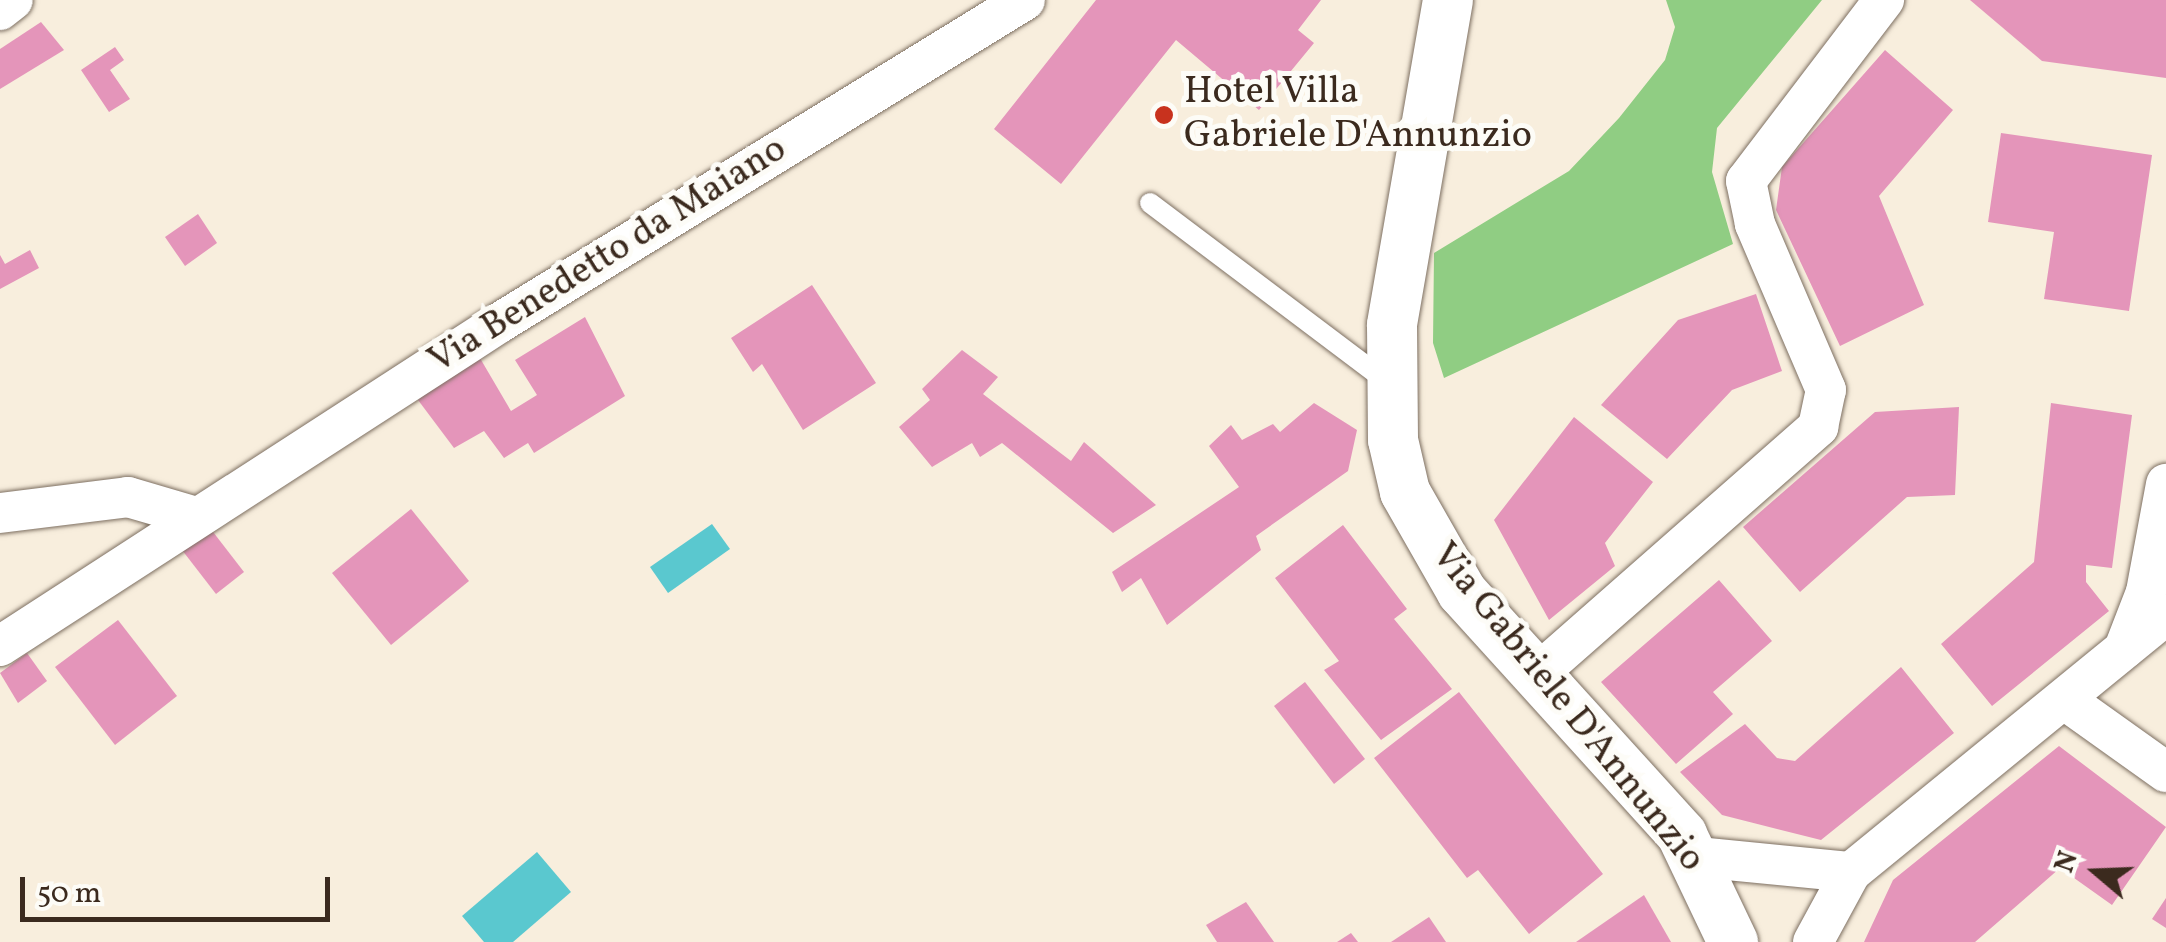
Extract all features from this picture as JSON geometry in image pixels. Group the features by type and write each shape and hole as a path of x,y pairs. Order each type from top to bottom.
{"street":[{"path":"0,10 13,0"},
{"name":"Via Benedetto da Maiano","path":"0,646 193,516 1025,0"},
{"name":"Via Gabriele D'Annunzio","path":"1448,0 1396,285 1390,384 1399,474 1421,529 1536,675 1697,857 1733,942"},
{"path":"1536,675 1818,427 1826,390 1755,224 1746,181 1884,0"},
{"path":"2120,658 2146,592 2166,484"},
{"path":"0,513 128,498 193,516"},
{"path":"1814,942 1851,872 2120,658 2166,615"},
{"path":"2065,700 2166,772"},
{"path":"1697,857 1851,872"}],"lane":[{"path":"1150,203 1360,370 1390,384"}],"green space":[{"path":"1666,0 1822,0 1717,128 1712,172 1733,244 1444,378 1433,343 1434,253 1569,171 1619,118 1665,60 1675,27"}],"water":[{"path":"712,524 730,549 668,593 650,567"},
{"path":"537,852 571,892 513,942 484,942 462,916"}],"building":[{"path":"1096,0 1321,0 1298,30 1314,43 1259,110 1176,40 1061,184 994,129"},
{"path":"1970,0 2166,0 2166,78 2042,61"},
{"path":"41,22 64,50 0,89 0,49"},
{"path":"115,47 124,60 110,70 130,99 109,112 81,70"},
{"path":"1885,50 1953,110 1879,196 1924,305 1840,346 1776,210 1782,167"},
{"path":"2001,133 2152,155 2129,311 2044,299 2054,232 1988,222"},
{"path":"198,214 217,243 185,266 165,237"},
{"path":"30,250 39,268 0,289 0,255 5,264"},
{"path":"812,285 876,383 803,430 762,364 753,372 731,338"},
{"path":"1756,294 1782,371 1732,390 1667,459 1601,405 1678,320"},
{"path":"585,317 625,396 534,453 528,443 504,458 484,431 454,448 418,400 477,353 511,411 537,395 515,360"},
{"path":"962,350 998,377 983,394 1071,461 1084,442 1156,505 1113,533 1002,443 980,457 972,443 932,467 899,427 930,400 922,389"},
{"path":"1314,403 1357,430 1348,471 1256,536 1261,550 1167,625 1141,578 1122,592 1112,572 1239,487 1209,446 1231,425 1242,440 1273,424 1280,432"},
{"path":"2051,403 2132,415 2112,568 2086,565 2086,582 2109,611 1992,706 1941,644 2034,562"},
{"path":"1959,407 1955,495 1907,497 1800,592 1743,527 1875,412"},
{"path":"1574,417 1653,482 1605,543 1615,566 1549,620 1494,520"},
{"path":"411,509 469,581 391,645 332,573"},
{"path":"1343,525 1407,609 1394,619 1452,689 1381,740 1324,670 1339,661 1275,578"},
{"path":"210,528 244,572 216,594 182,550"},
{"path":"1719,580 1772,641 1713,692 1733,714 1676,764 1601,682"},
{"path":"118,620 177,696 115,745 55,667"},
{"path":"27,653 47,681 18,703 0,673"},
{"path":"1901,667 1954,733 1821,840 1722,815 1680,772 1745,724 1777,758 1795,761"},
{"path":"1305,682 1365,759 1334,784 1274,706"},
{"path":"1459,692 1603,874 1529,934 1478,870 1467,878 1374,758"},
{"path":"2059,746 2166,827 2112,905 2060,868 1975,942 1864,942 1893,880"},
{"path":"1644,895 1671,942 1576,942"},
{"path":"2166,898 2166,928 2152,919"},
{"path":"1246,902 1274,942 1217,942 1206,925"},
{"path":"1429,917 1446,942 1391,942"},
{"path":"1351,933 1358,942 1337,942"}],"place":[{"name":"Hotel Villa Gabriele D'Annunzio","path":"1164,115"}]}
